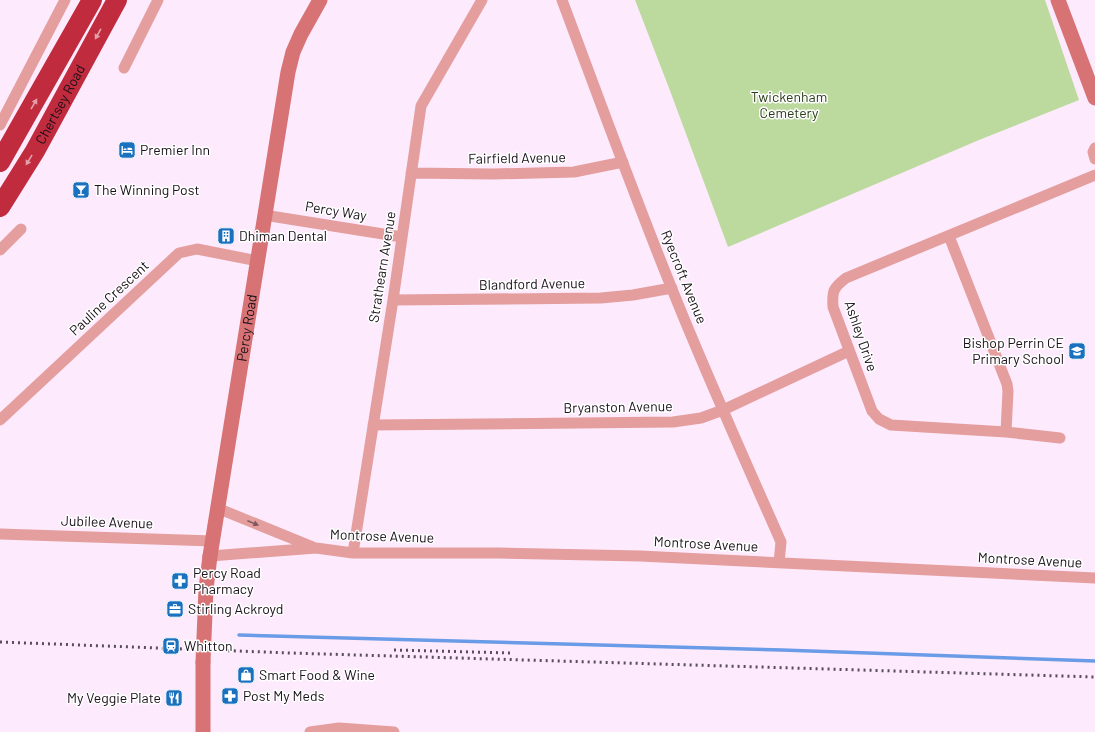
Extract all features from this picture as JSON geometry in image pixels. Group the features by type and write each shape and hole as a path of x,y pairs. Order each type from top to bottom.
{"highway":[{"name":"Chertsey Road","path":"0,162 92,0"},
{"name":"Chertsey Road","path":"0,207 35,150 117,0"}],"street":[{"path":"0,125 65,0"},
{"path":"124,68 158,0"},
{"name":"Percy Road","path":"203,732 203,662 206,589 217,508 288,72 293,52 300,34 320,0"},
{"name":"Strathearn Avenue","path":"353,553 393,300 421,106 482,0"},
{"name":"Ryecroft Avenue","path":"562,0 672,288 723,410 781,542 779,563"},
{"path":"1058,0 1095,98"},
{"path":"1095,148 1093,152 1095,159"},
{"name":"Fairfield Avenue","path":"411,173 493,174 574,172 623,162"},
{"name":"Ashley Drive","path":"1060,438 1006,432 891,425 879,419 872,411 833,308 833,294 837,285 846,278 1095,175"},
{"name":"Percy Way","path":"264,215 402,237"},
{"path":"0,250 22,229"},
{"path":"949,236 1007,384 1006,432"},
{"name":"Pauline Crescent","path":"0,420 179,253 197,249 258,261"},
{"name":"Blandford Avenue","path":"393,300 601,298 633,295 672,288"},
{"name":"Bryanston Avenue","path":"373,426 673,422 701,418 723,410 849,351"},
{"name":"Montrose Avenue","path":"217,508 316,548"},
{"name":"Jubilee Avenue","path":"0,534 213,541"},
{"name":"Montrose Avenue","path":"210,556 316,548 353,553 500,553 640,556 1095,578"},
{"path":"310,732 339,728 394,732"}],"green space":[{"name":"Twickenham Cemetery","path":"635,0 1045,0 1079,100 979,140 728,247"}],"waterway":[{"path":"239,635 782,650 1095,661"}],"railway":[{"path":"0,642 290,653 1095,677"},
{"path":"394,650 512,653"}],"place":[{"name":"Premier Inn","path":"127,150"},
{"name":"The Winning Post","path":"81,190"},
{"name":"Dhiman Dental","path":"226,236"},
{"name":"Bishop Perrin CE Primary School","path":"1077,351"},
{"name":"Percy Road Pharmacy","path":"180,581"},
{"name":"Stirling Ackroyd","path":"175,609"},
{"name":"Whitton","path":"171,646"},
{"name":"Smart Food & Wine","path":"246,675"},
{"name":"Post My Meds","path":"230,696"},
{"name":"My Veggie Plate","path":"174,698"}]}
